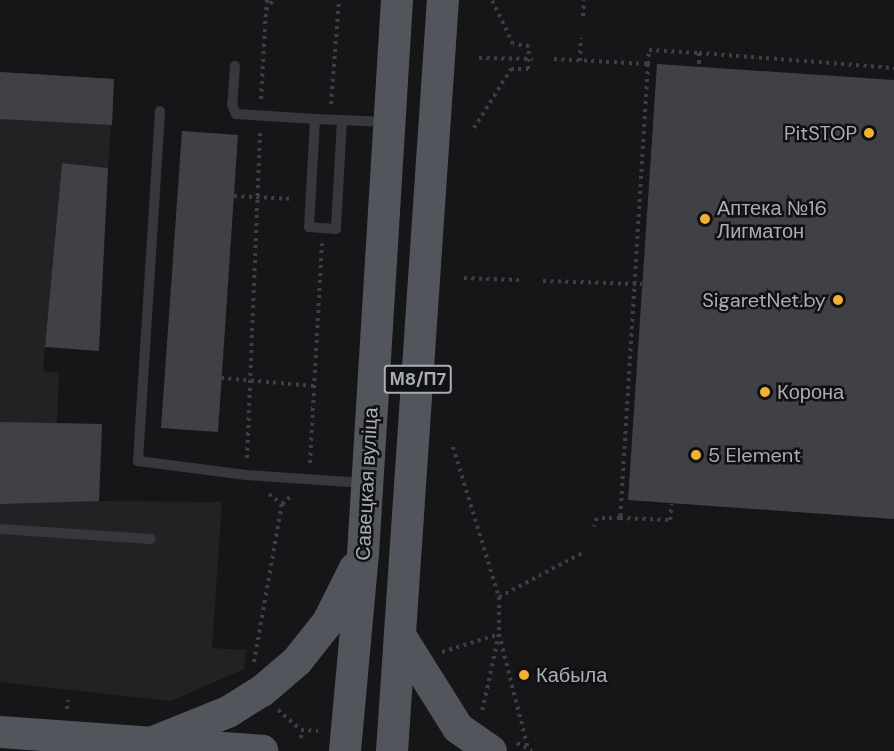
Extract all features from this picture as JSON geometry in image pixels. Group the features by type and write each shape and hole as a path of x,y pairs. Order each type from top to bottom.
{"main road":[{"name":"Савецкая вуліца","path":"345,751 363,554 397,0"},
{"name":"М8/П7","path":"392,751 443,0"},
{"path":"153,742 228,712 297,661 328,622 363,554"},
{"path":"401,637 458,728 491,751"},
{"path":"0,732 262,751"}],"lane":[{"path":"235,66 233,110 240,116 388,122"},
{"path":"160,111 138,460 246,475 367,483"},
{"path":"315,119 309,226 336,229 342,120"},
{"path":"0,529 151,539"}],"path":[{"path":"246,475 256,197 267,0"},
{"path":"266,10 273,0"},
{"path":"474,128 511,69 528,69 531,59 529,46 513,44 492,0"},
{"path":"583,16 584,0"},
{"path":"580,61 581,38"},
{"path":"620,518 649,50 894,68"},
{"path":"699,53 699,67"},
{"path":"479,58 531,59"},
{"path":"555,59 648,64"},
{"path":"319,107 331,107"},
{"path":"234,196 311,199"},
{"path":"464,278 519,280"},
{"path":"543,280 642,284"},
{"path":"221,378 314,386"},
{"path":"453,447 500,597 499,634 482,712 474,719"},
{"path":"252,669 282,504 309,480"},
{"path":"594,526 597,518 670,520 672,504"},
{"path":"500,597 582,553"},
{"path":"438,654 499,634"},
{"path":"499,634 529,750 532,751"},
{"path":"268,702 301,730 318,731"},
{"path":"301,730 301,738"}],"shaded area":[{"path":"0,72 114,79 108,168 62,163 43,371 59,373 57,423 102,424 99,501 222,502 212,648 246,650 244,669 171,701 0,682"}],"building":[{"name":"Корона","path":"657,64 894,80 894,519 628,500"},
{"path":"0,72 114,79 112,125 0,119"},
{"path":"182,131 238,135 218,432 161,428"},
{"path":"62,163 108,168 99,351 45,347"},
{"path":"0,422 102,424 99,501 0,504"}],"place":[{"name":"PitSTOP","path":"869,133"},
{"name":"Аптека №16 Лигматон","path":"705,219"},
{"name":"SigaretNet.by","path":"838,300"},
{"name":"Корона","path":"765,392"},
{"name":"5 Element","path":"696,455"},
{"name":"Кабыла","path":"524,675"}]}
